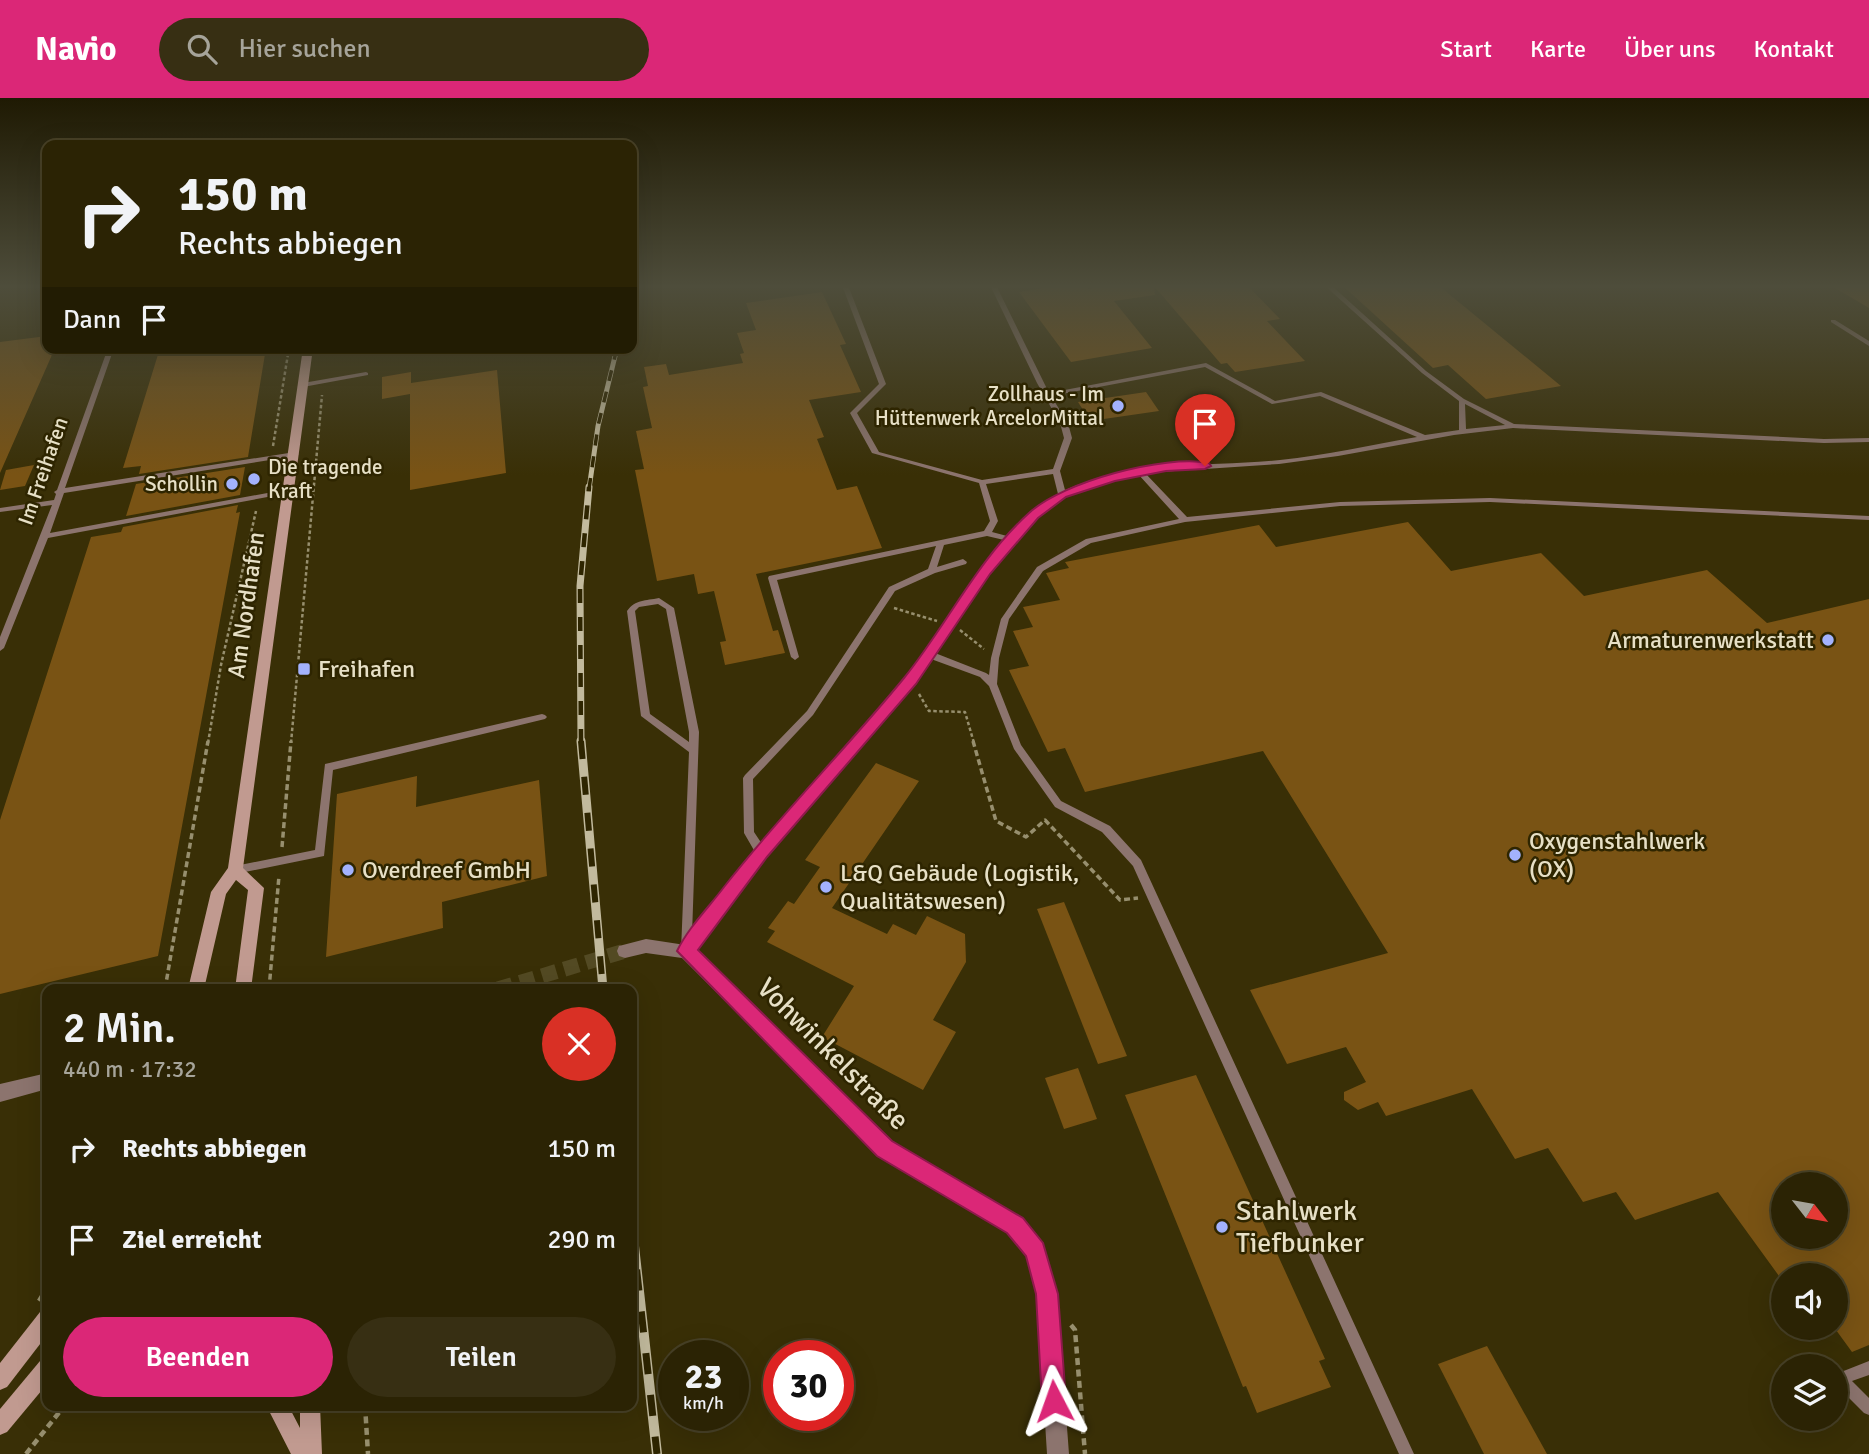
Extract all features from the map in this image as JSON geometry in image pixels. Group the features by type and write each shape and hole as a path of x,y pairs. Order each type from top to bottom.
{"main road":[{"name":"Am Nordhafen","path":"197,984 219,892 235,870 307,354"},
{"path":"235,870 257,888 244,984"},
{"path":"0,1380 42,1326"},
{"path":"28,1394 42,1375"},
{"path":"0,1425 42,1381"},
{"path":"279,1411 303,1454"},
{"path":"310,1411 311,1454"}],"street":[{"path":"625,951 646,946 686,951"},
{"name":"Vohwinkelstraße","path":"686,951 720,981 885,1148 1015,1225 1035,1251 1047,1294 1058,1454"},
{"path":"0,1093 42,1084"}],"lane":[{"path":"869,348 883,384 853,413 876,453 982,482 1056,471"},
{"path":"1024,348 1064,423 1068,438 1056,471 1062,495"},
{"path":"1398,348 1462,400 1513,426"},
{"name":"Im Freihafen","path":"0,648 45,536 58,492 109,354"},
{"path":"1047,395 1206,365 1274,403 1321,394 1424,437"},
{"path":"303,385 366,374"},
{"path":"1462,400 1462,429"},
{"path":"686,951 761,852 911,680 986,571 1011,540 1033,515 1062,495 1112,478 1140,472 1166,468 1278,462 1462,429 1513,426 1824,442 1869,440"},
{"path":"58,492 295,454"},
{"path":"1140,472 1185,520"},
{"path":"982,482 994,521 987,533"},
{"path":"45,536 289,491"},
{"path":"1408,1454 1138,863 1106,829 1058,804 1017,746 993,684 995,658 1005,619 1040,569 1089,541 1185,520 1340,504 1490,500 1869,518"},
{"path":"0,510 55,502"},
{"path":"795,657 772,578 987,533 1011,540"},
{"path":"932,571 941,542"},
{"path":"761,852 749,833 748,778 810,713 892,589 932,571 963,562"},
{"path":"686,951 694,732 670,608 659,601 636,605 631,611 646,716 693,750"},
{"path":"930,655 983,675 993,684"},
{"path":"235,870 281,863 320,853 328,767 542,717"},
{"path":"1869,1368 1840,1379 1869,1408"}],"path":[{"path":"268,458 274,445 288,354"},
{"path":"270,984 323,381"},
{"path":"166,984 221,665 260,496"},
{"path":"911,680 929,711 965,712 996,821 1026,837 1045,820 1120,900 1153,896"},
{"path":"26,1454 60,1411"},
{"path":"365,1411 368,1454"}],"building":[{"path":"0,348 42,348 42,354 52,354 0,473"},
{"path":"742,348 841,348 861,392 809,400 824,437 817,439 837,490 857,486 882,548 756,574 773,631 778,630 785,653 725,665 720,642 726,641 714,591 698,594 694,574 657,581 635,470 644,469 636,431 652,428 643,387 648,386 644,367 666,364 669,375 743,363 740,354 744,353"},
{"path":"1061,348 1150,348 1071,362"},
{"path":"1207,348 1293,348 1305,361 1235,372 1227,363 1221,364"},
{"path":"1411,348 1515,348 1561,386 1486,399 1448,365 1433,368"},
{"path":"158,354 265,354 248,457 139,474 141,466 123,468"},
{"path":"497,370 506,473 410,490 410,394 382,399 382,377 411,372 411,383"},
{"name":"Zollhaus - Im Hüttenwerk ArcelorMittal","path":"1146,392 1159,411 1090,421 1078,402"},
{"path":"34,465 25,486 0,490 6,470"},
{"path":"245,467 240,495 126,516 136,484"},
{"path":"238,505 236,513 240,512 158,956 0,994 0,820 91,537 121,532 123,527"},
{"name":"Oxygenstahlwerk (OX)","path":"1408,522 1451,571 1541,553 1584,596 1707,570 1767,623 1869,599 1869,1345 1852,1352 1843,1340 1848,1340 1848,1263 1771,1265 1718,1192 1635,1220 1616,1192 1583,1202 1548,1148 1515,1159 1472,1089 1386,1116 1378,1102 1358,1110 1344,1100 1344,1092 1366,1082 1346,1047 1287,1064 1250,990 1388,953 1263,751 1085,792 1065,748 1048,752 1009,670 1029,666 1013,631 1033,627 1023,607 1060,600 1046,573 1069,568 1065,562 1259,525 1276,547"},
{"path":"876,763 919,781 832,908 887,934 893,924 916,935 927,916 965,934 966,962 933,1020 956,1032 923,1090 822,1037 854,986 767,942 775,931 768,928 788,901 794,904 820,867 805,860"},
{"path":"417,776 416,807 539,780 547,876 442,902 443,928 326,957 337,794"},
{"path":"1064,902 1127,1056 1098,1064 1037,909"},
{"path":"1078,1068 1097,1119 1064,1129 1045,1078"},
{"name":"Stahlwerk Tiefbunker","path":"1196,1075 1325,1359 1319,1361 1331,1387 1257,1413 1246,1386 1243,1387 1125,1095"},
{"path":"1487,1346 1547,1454 1484,1454 1438,1364"}],"tunnel":[{"path":"515,984 625,951"}],"railway":[{"path":"589,489 598,426 616,354"},
{"path":"581,743 580,586 589,487"},
{"path":"581,741 603,984"},
{"path":"637,1273 657,1454"}],"place":[{"name":"Zollhaus - Im Hüttenwerk ArcelorMittal","path":"1118,406"},
{"name":"Die tragende Kraft","path":"254,479"},
{"name":"Schollin","path":"232,484"},
{"name":"Armaturenwerkstatt","path":"1828,640"},
{"name":"Freihafen","path":"304,669"},
{"name":"Oxygenstahlwerk (OX)","path":"1515,855"},
{"name":"Overdreef GmbH","path":"348,870"},
{"name":"L&Q Gebäude (Logistik, Qualitätswesen)","path":"826,887"},
{"name":"Stahlwerk Tiefbunker","path":"1222,1227"}],"route":[{"path":"1054,1401 1047,1294 1035,1251 1015,1225 968,1200 885,1148 720,981 686,951 761,852 911,680 986,571 1033,515 1062,495 1112,478 1166,468 1205,466"}]}
